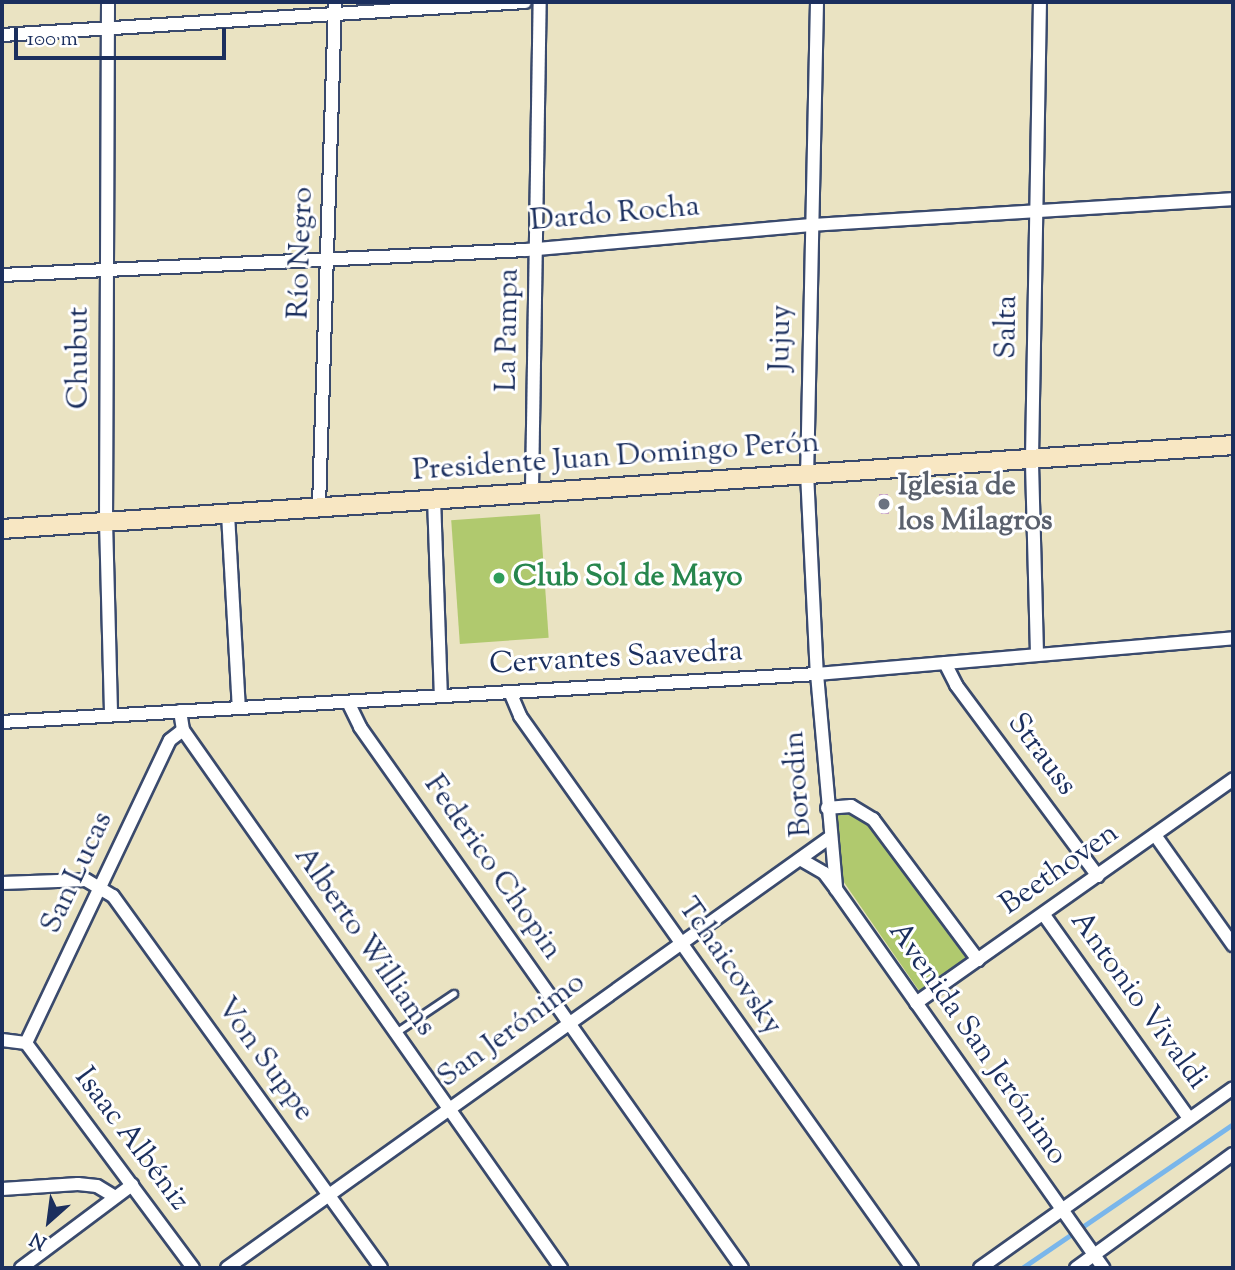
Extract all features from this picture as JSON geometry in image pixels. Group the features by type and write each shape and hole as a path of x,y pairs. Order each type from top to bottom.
{"street":[{"name":"Chubut","path":"108,2 106,521 111,714"},
{"path":"2,35 107,29 335,8 525,2"},
{"name":"La Pampa","path":"533,490 540,2"},
{"name":"Jujuy","path":"817,2 807,473 817,674"},
{"name":"Salta","path":"1037,654 1032,458 1040,2"},
{"name":"Río Negro","path":"319,506 335,8"},
{"name":"Dardo Rocha","path":"2,275 537,247 811,225 1233,199"},
{"name":"Presidente Juan Domingo Perón","path":"2,529 533,490 1233,445"},
{"path":"434,498 441,695"},
{"path":"228,514 239,708"},
{"name":"Cervantes Saavedra","path":"2,722 817,674 1233,638"},
{"name":"Strauss","path":"945,663 956,685 1098,876"},
{"name":"Borodin","path":"817,674 829,838 836,888"},
{"name":"Tchaicovsky","path":"510,692 520,716 912,1268"},
{"name":"Federico Chopin","path":"348,702 360,727 741,1268"},
{"name":"Alberto Williams","path":"180,711 183,730 561,1268"},
{"name":"San Lucas","path":"26,1043 170,740 183,730"},
{"name":"Beethoven","path":"916,1003 1233,779"},
{"path":"827,808 851,806 873,819 978,960"},
{"path":"1155,835 1233,945"},
{"name":"San Jerónimo","path":"227,1268 829,838"},
{"name":"Avenida San Jerónimo","path":"800,859 824,873 836,888 1103,1268"},
{"path":"2,883 75,878 101,886"},
{"name":"Von Suppe","path":"101,886 113,896 381,1268"},
{"name":"Antonio Vivaldi","path":"1044,915 1189,1118"},
{"path":"2,1040 26,1043"},
{"name":"Isaac Albéniz","path":"26,1043 193,1268"},
{"path":"980,1268 1065,1215 1189,1118 1233,1088"},
{"path":"1076,1268 1233,1154"},
{"path":"2,1189 78,1184 97,1186 115,1197"},
{"path":"21,1268 132,1185"}],"lane":[{"path":"396,1034 454,994"}],"green space":[{"name":"Club Sol de Mayo","path":"540,514 549,638 460,644 451,520"},
{"path":"846,811 867,823 967,959 920,992 841,878 833,818"}],"building":[{"name":"Iglesia de los Milagros","path":"879,494 888,494 889,514 881,514"}],"waterway":[{"path":"1022,1268 1233,1124"}],"place":[{"name":"Iglesia de los Milagros","path":"884,504"},
{"name":"Club Sol de Mayo","path":"499,578"}]}
